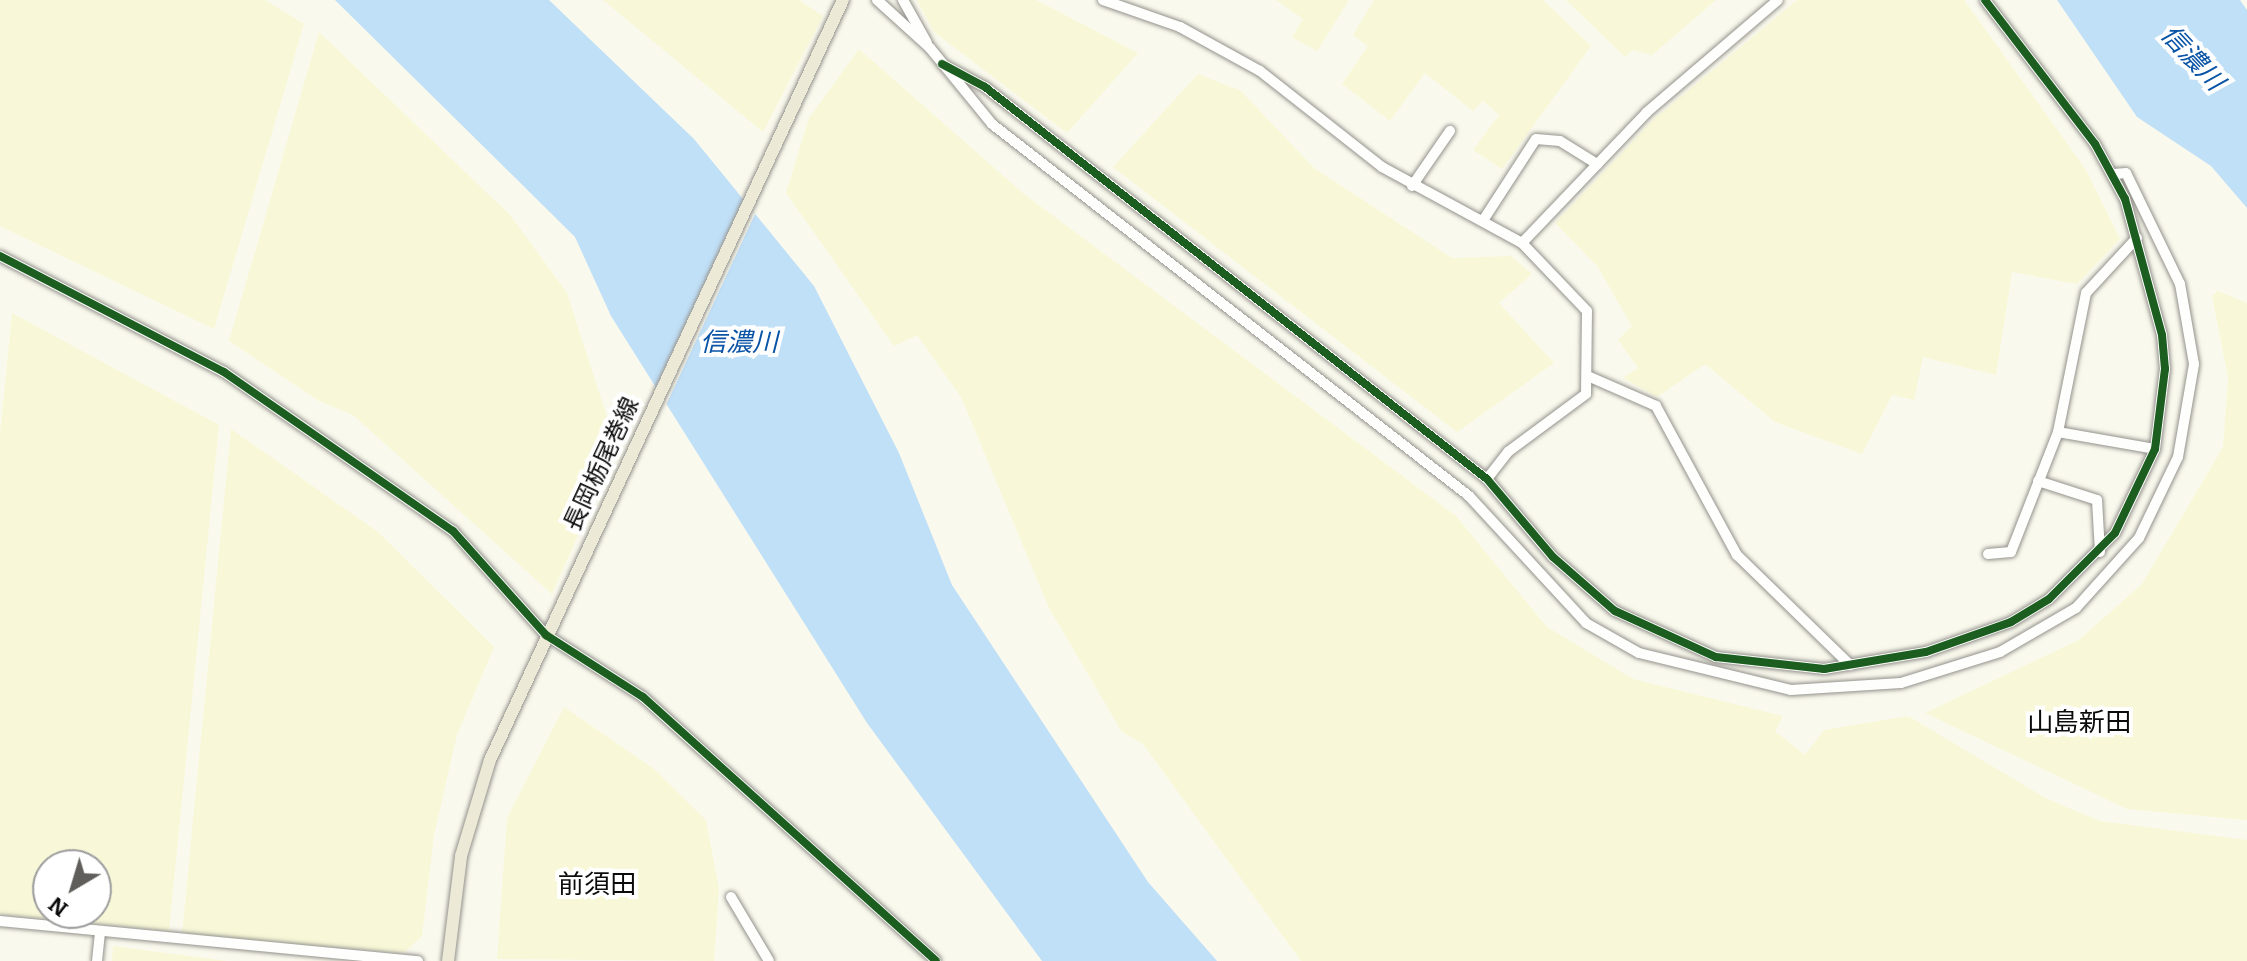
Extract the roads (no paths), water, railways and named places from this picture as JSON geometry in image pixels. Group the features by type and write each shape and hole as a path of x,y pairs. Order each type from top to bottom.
{"main road":[{"name":"長岡栃尾巻線","path":"448,961 470,818 546,635 843,0"}],"street":[{"path":"877,0 930,48"},
{"path":"903,0 930,48 992,124 1469,496 1586,623 1639,653 1791,690 1901,683 2000,652 2076,608 2139,538 2187,427 2193,351 2180,284 2126,173 2114,174"},
{"path":"1103,0 1180,27 1260,71 1412,186 1484,219 1522,243 1587,311 1590,377 1573,409 1508,452 1487,479"},
{"path":"1522,243 1597,164 1778,0"},
{"path":"942,64 985,87 1487,479 1579,582 1649,630 1750,666 1850,665 1896,660 2011,622 2100,554 2155,449 2165,369 2137,238 2114,174 1985,0"},
{"path":"1412,186 1450,131"},
{"path":"1484,219 1536,139 1560,141 1597,164"},
{"path":"1988,554 2011,552 2058,432 2078,311 2137,238"},
{"path":"0,256 164,337 300,420 453,531 546,635 662,713 936,961"},
{"path":"1590,377 1656,406 1737,555 1850,665"},
{"path":"2058,432 2155,449"},
{"path":"2038,481 2097,500 2100,554"},
{"path":"731,897 769,961"},
{"path":"0,921 418,961"},
{"path":"97,961 100,932"}],"water":[{"name":"信濃川","path":"335,0 549,0 694,139 814,286 899,453 952,585 1148,882 1217,961 1042,961 867,723 611,316 575,237"},
{"name":"信濃川","path":"2057,0 2240,0 2247,10 2247,208 2211,166 2137,117"}],"district":[{"name":"山島新田","path":"2079,723"},
{"name":"前須田","path":"597,885"}]}
